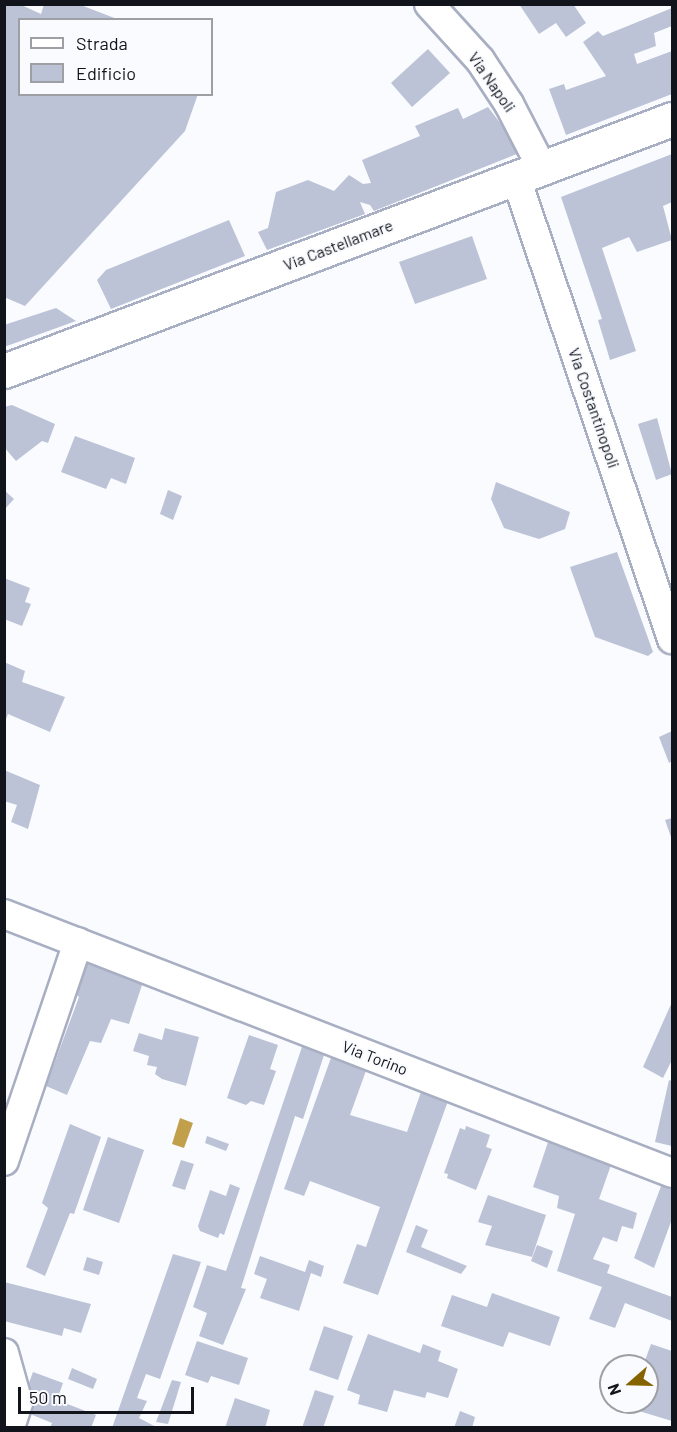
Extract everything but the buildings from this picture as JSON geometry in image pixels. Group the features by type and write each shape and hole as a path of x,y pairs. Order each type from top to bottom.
{"main road":[{"name":"Via Castellamare","path":"4,371 672,119"}],"street":[{"name":"Via Napoli","path":"429,4 480,60 509,104 529,173"},
{"name":"Via Costantinopoli","path":"529,173 672,639"},
{"name":"Via Torino","path":"4,914 672,1173"},
{"path":"4,1161 78,942"},
{"path":"4,1353 18,1402 10,1428"}],"shaded area":[{"path":"180,1118 193,1123 184,1148 172,1144"}]}
